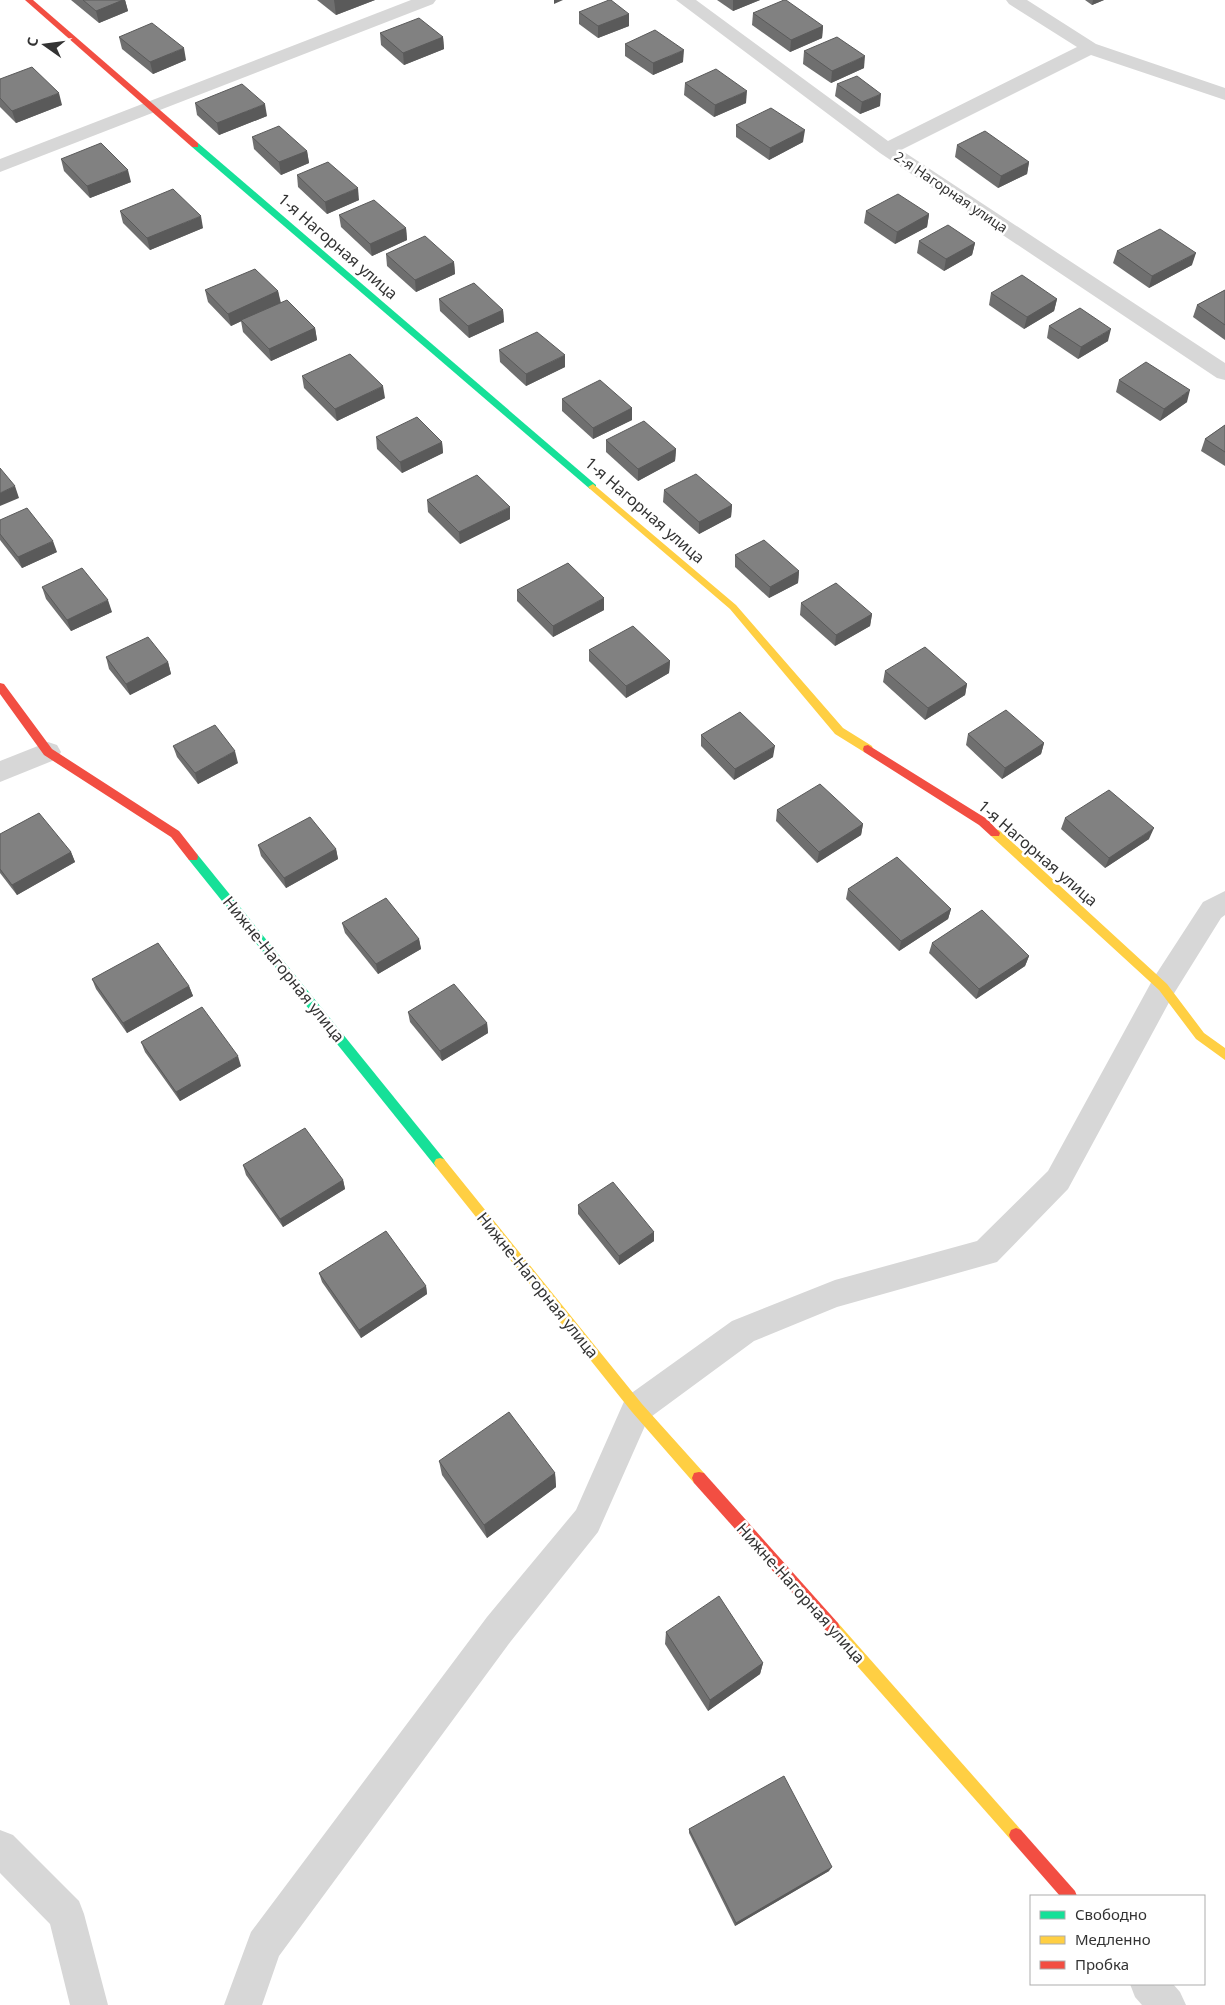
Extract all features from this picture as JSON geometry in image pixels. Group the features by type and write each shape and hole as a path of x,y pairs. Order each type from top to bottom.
{"street":[{"name":"1-я Нагорная улица","path":"29,0 733,608 839,730 983,822 1163,987 1200,1036 1225,1055"},
{"path":"0,166 427,0"},
{"name":"2-я Нагорная улица","path":"685,0 887,149 1225,373"},
{"path":"1015,0 1090,48 1225,94"},
{"path":"887,149 1090,48"},
{"name":"Нижне-Нагорная улица","path":"0,687 48,752 175,834 637,1408 1069,1895"},
{"path":"0,772 48,752"},
{"path":"243,2005 264,1945 499,1629 587,1521 637,1408 743,1331 835,1294 986,1252 1058,1180 1163,987 1212,910 1225,902"},
{"path":"0,1848 66,1914 89,2005"},
{"path":"1149,1985 1167,2005"}],"building":[{"path":"83,0 123,0 96,11"},
{"path":"609,0 629,14 598,26 579,12"},
{"path":"784,0 823,26 791,40 753,13"},
{"path":"419,18 443,37 403,53 380,33"},
{"path":"152,23 184,48 150,62 119,37"},
{"path":"655,30 684,50 653,63 625,44"},
{"path":"837,37 865,56 832,71 804,51"},
{"path":"32,67 59,93 12,111 0,98 0,79"},
{"path":"716,69 747,91 715,105 685,83"},
{"path":"857,76 881,94 862,102 837,84"},
{"path":"242,84 265,104 217,123 195,103"},
{"path":"771,108 805,130 770,148 736,125"},
{"path":"279,126 307,151 279,162 252,137"},
{"path":"985,131 1029,162 1001,176 957,145"},
{"path":"101,143 128,170 87,186 61,159"},
{"path":"328,162 358,188 325,202 297,175"},
{"path":"173,189 201,216 147,238 120,211"},
{"path":"898,194 929,214 897,232 866,211"},
{"path":"374,200 406,228 370,244 339,215"},
{"path":"948,225 975,243 946,259 919,241"},
{"path":"1160,229 1196,253 1152,276 1117,251"},
{"path":"425,236 454,262 415,280 386,254"},
{"path":"255,269 278,291 228,314 205,290"},
{"path":"1022,275 1057,299 1027,317 991,293"},
{"path":"474,283 503,310 468,326 439,299"},
{"path":"1225,290 1225,325 1197,305"},
{"path":"287,300 315,328 269,349 241,320"},
{"path":"1080,308 1111,329 1081,347 1049,326"},
{"path":"537,332 565,355 526,374 499,350"},
{"path":"350,354 383,386 335,409 302,376"},
{"path":"1146,362 1190,390 1164,409 1119,380"},
{"path":"600,380 632,408 593,428 562,399"},
{"path":"417,417 442,442 400,462 376,437"},
{"path":"644,421 676,449 638,469 606,440"},
{"path":"1225,425 1225,452 1205,439"},
{"path":"0,468 15,486 0,493"},
{"path":"696,474 732,505 699,522 664,490"},
{"path":"477,475 510,507 459,532 427,500"},
{"path":"27,508 53,541 18,557 0,534 0,520"},
{"path":"764,540 799,571 770,587 735,555"},
{"path":"568,563 604,598 553,626 517,590"},
{"path":"82,568 108,600 67,620 42,587"},
{"path":"836,583 872,614 836,635 801,603"},
{"path":"633,626 670,661 626,686 589,650"},
{"path":"148,637 168,662 126,684 106,657"},
{"path":"925,647 967,684 928,708 885,671"},
{"path":"1006,710 1044,743 1005,768 968,734"},
{"path":"740,712 775,746 735,769 701,735"},
{"path":"215,725 235,751 195,773 173,746"},
{"path":"820,784 863,824 819,852 777,810"},
{"path":"1109,790 1154,828 1109,858 1065,818"},
{"path":"39,813 71,852 12,885 0,869 0,834"},
{"path":"310,817 336,849 284,878 258,845"},
{"path":"897,857 951,909 901,941 848,889"},
{"path":"386,898 419,939 376,964 342,923"},
{"path":"982,910 1029,956 979,989 932,943"},
{"path":"158,943 189,986 123,1023 92,979"},
{"path":"454,984 487,1023 440,1051 408,1012"},
{"path":"202,1007 238,1056 176,1092 141,1042"},
{"path":"305,1128 343,1180 280,1219 243,1165"},
{"path":"613,1182 654,1232 619,1256 578,1205"},
{"path":"386,1231 426,1286 359,1330 319,1273"},
{"path":"509,1412 555,1473 484,1525 439,1461"},
{"path":"719,1596 763,1663 710,1700 666,1632"},
{"path":"784,1776 832,1867 736,1923 689,1829"}],"traffic: fast":[{"path":"195,145 593,487"},
{"path":"193,857 440,1163"}],"traffic: slow":[{"path":"593,487 733,607 839,731 868,749"},
{"path":"995,833 1163,987 1200,1036 1225,1055"},
{"path":"440,1163 637,1408 699,1478"},
{"path":"833,1628 1016,1835"}],"traffic: jam":[{"path":"29,0 195,145"},
{"path":"0,687 48,752 175,834 193,857"},
{"path":"868,749 983,822 995,833"},
{"path":"699,1478 833,1628"},
{"path":"1016,1835 1069,1895"}]}
